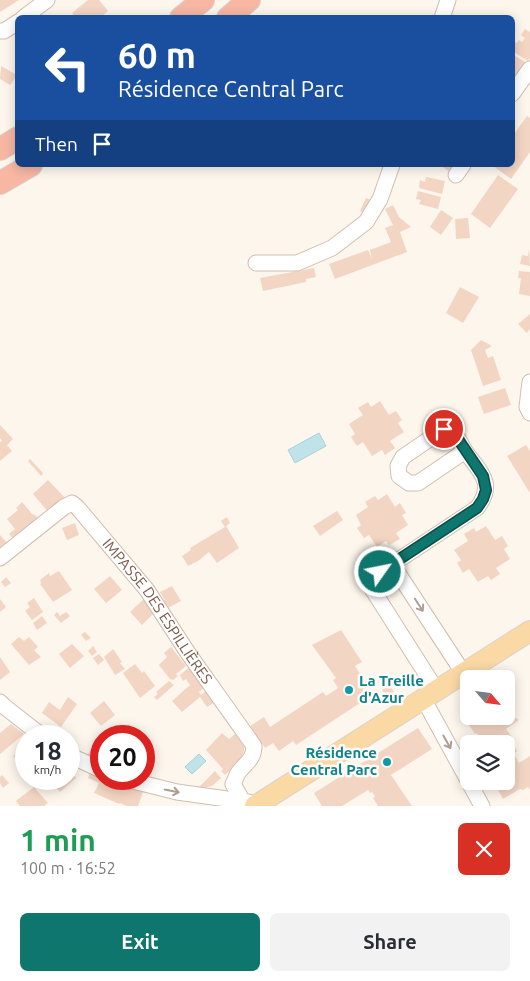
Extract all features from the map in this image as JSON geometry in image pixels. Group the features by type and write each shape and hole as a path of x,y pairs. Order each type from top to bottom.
{"highway":[{"path":"185,15 204,0"},
{"path":"232,15 249,0"},
{"path":"0,149 15,140"},
{"path":"0,183 28,167"}],"main road":[{"path":"470,670 530,631"},
{"path":"253,804 460,676"}],"street":[{"path":"27,15 47,0"},
{"path":"443,15 448,0"},
{"path":"0,31 4,32 15,24"},
{"path":"515,90 530,69"},
{"path":"256,263 297,263 332,248 366,222 380,199 391,167"},
{"path":"530,382 527,407 530,413"},
{"path":"465,451 486,483 483,499 477,508 367,581 430,695 482,806"},
{"name":"IMPASSE DES ESPILLIÈRES","path":"0,558 64,507 72,503 77,507 147,590 188,653 254,746 252,758 238,773 233,784 253,804"},
{"path":"392,564 461,670"},
{"path":"0,702 28,725"},
{"path":"155,786 177,792 253,804"}],"water":[{"path":"319,433 326,446 295,463 288,450"},
{"path":"199,754 206,761 192,774 185,767"}],"building":[{"path":"0,0 19,0 0,12"},
{"path":"88,0 99,0 108,11 103,15 74,15 72,13"},
{"path":"525,29 530,32 530,58 528,61 515,53 515,42 517,43 519,40 522,42 525,38 521,35"},
{"path":"515,56 527,63 515,78"},
{"path":"1,66 15,74 15,78 10,85 0,79"},
{"path":"527,116 530,118 530,152 511,179 495,167 515,167 515,133"},
{"path":"443,167 454,167 450,172"},
{"path":"498,175 518,189 490,228 471,214"},
{"path":"426,177 445,181 442,194 419,188 420,180 425,182"},
{"path":"418,191 441,197 438,209 419,204 421,200 416,199"},
{"path":"366,198 372,200 366,214 360,211"},
{"path":"393,205 399,217 411,227 400,232 407,252 335,279 329,264 368,250 372,259 370,250 391,242 385,228 393,225 385,209"},
{"path":"441,210 453,218 441,235 430,227"},
{"path":"468,218 470,238 456,239 455,219"},
{"path":"529,249 530,266 520,264 522,255 528,256"},
{"path":"314,268 316,277 306,279 306,282 263,291 260,278"},
{"path":"519,271 530,272 530,296 519,294 521,278 518,278"},
{"path":"460,287 479,297 463,323 446,313"},
{"path":"530,314 530,329 527,333 518,324"},
{"path":"481,340 492,346 485,350 488,358 493,356 501,380 483,386 471,350"},
{"path":"505,388 511,405 484,414 478,397"},
{"path":"380,401 389,415 396,411 402,420 398,423 404,432 390,441 395,448 385,455 382,450 372,456 363,442 357,446 351,437 355,434 349,424 363,415 358,408 368,402 371,407"},
{"path":"0,425 13,439 7,445 12,451 0,461 0,442 2,441 0,438"},
{"path":"526,445 530,451 530,493 507,456"},
{"path":"30,459 43,473 41,476 28,461"},
{"path":"48,480 66,499 49,513 33,494"},
{"path":"387,494 395,507 400,503 406,513 402,515 408,525 396,533 400,539 389,545 386,541 377,547 369,535 364,538 357,528 361,525 356,515 368,507 365,502 375,496 378,500"},
{"path":"22,502 40,520 14,539 9,534 15,529 7,519 18,510 16,508"},
{"path":"337,511 343,520 320,536 313,526"},
{"path":"227,517 230,523 226,526 239,548 217,563 209,552 188,566 182,556 191,550 190,548 225,527 221,521"},
{"path":"75,523 79,535 67,540 62,528"},
{"path":"486,526 495,540 502,536 508,546 504,549 510,559 496,568 500,574 491,580 488,576 478,582 469,569 463,573 457,563 461,560 454,550 468,541 464,534 474,528 476,532"},
{"path":"0,535 8,544 0,549"},
{"path":"59,571 72,590 53,602 40,584 40,580 49,573 50,576"},
{"path":"110,576 122,590 106,603 94,589"},
{"path":"6,577 11,583 5,587 1,582"},
{"path":"172,586 181,601 166,609 162,602 165,600 160,592"},
{"path":"146,597 147,600 145,601 155,612 142,625 130,612"},
{"path":"34,598 43,612 32,620 25,611 30,607 27,603"},
{"path":"0,599 6,607 0,612"},
{"path":"57,612 60,616 66,612 70,616 61,623 54,615"},
{"path":"42,616 47,623 37,630 33,623"},
{"name":"La Treille d'Azur","path":"341,630 362,662 355,666 365,682 360,703 296,745 293,741 279,751 273,743 265,748 250,726 264,717 270,727 323,692 326,696 338,688 333,680 336,678 312,645"},
{"path":"85,632 91,638 86,641 81,635"},
{"path":"19,637 24,641 29,637 38,647 34,650 41,657 29,665 11,644"},
{"path":"72,644 84,656 70,668 59,654"},
{"path":"93,646 97,652 92,656 88,651"},
{"path":"171,647 186,666 176,674 178,676 173,680 170,679 159,665 167,657 164,653"},
{"path":"113,649 125,669 115,675 104,657"},
{"path":"99,654 104,660 98,665 93,658"},
{"path":"0,657 10,672 0,680"},
{"path":"135,664 142,673 144,671 155,686 140,698 123,673"},
{"path":"191,666 205,687 199,692 201,695 207,690 215,702 207,707 200,697 182,712 172,701 190,685 186,679 183,681 180,675"},
{"path":"169,681 174,685 157,700 154,697 158,694 156,692"},
{"path":"390,685 394,692 387,697 382,690"},
{"path":"68,697 77,704 62,725 58,725 42,713 49,702 60,710"},
{"path":"104,701 115,715 100,725 90,713"},
{"path":"11,724 15,727 15,742 0,754 0,733"},
{"path":"469,725 512,725 506,729 511,735 475,734"},
{"name":"Résidence Central Parc","path":"418,728 432,749 391,775 412,806 378,806 373,798 375,796 368,790 342,806 322,806 314,793"},
{"path":"222,733 229,739 235,734 244,747 240,761 225,775 221,771 223,769 206,750"},
{"path":"90,752 90,760 89,761 85,756"},
{"path":"515,756 519,763 530,756 530,790 528,787 523,790 520,789 503,799 498,790 515,790"},
{"path":"215,771 221,778 212,786 197,789"},
{"path":"2,775 9,783 3,788 0,783"},
{"path":"30,790 37,790 48,803 44,806 20,806 16,801"},
{"path":"96,790 138,790 143,792 138,806 119,804 94,793"}],"place":[{"name":"La Treille d'Azur","path":"349,690"},
{"name":"Résidence Central Parc","path":"387,762"}],"route":[{"path":"380,572 477,508 483,499 486,490 483,476 456,436 444,429"}]}
